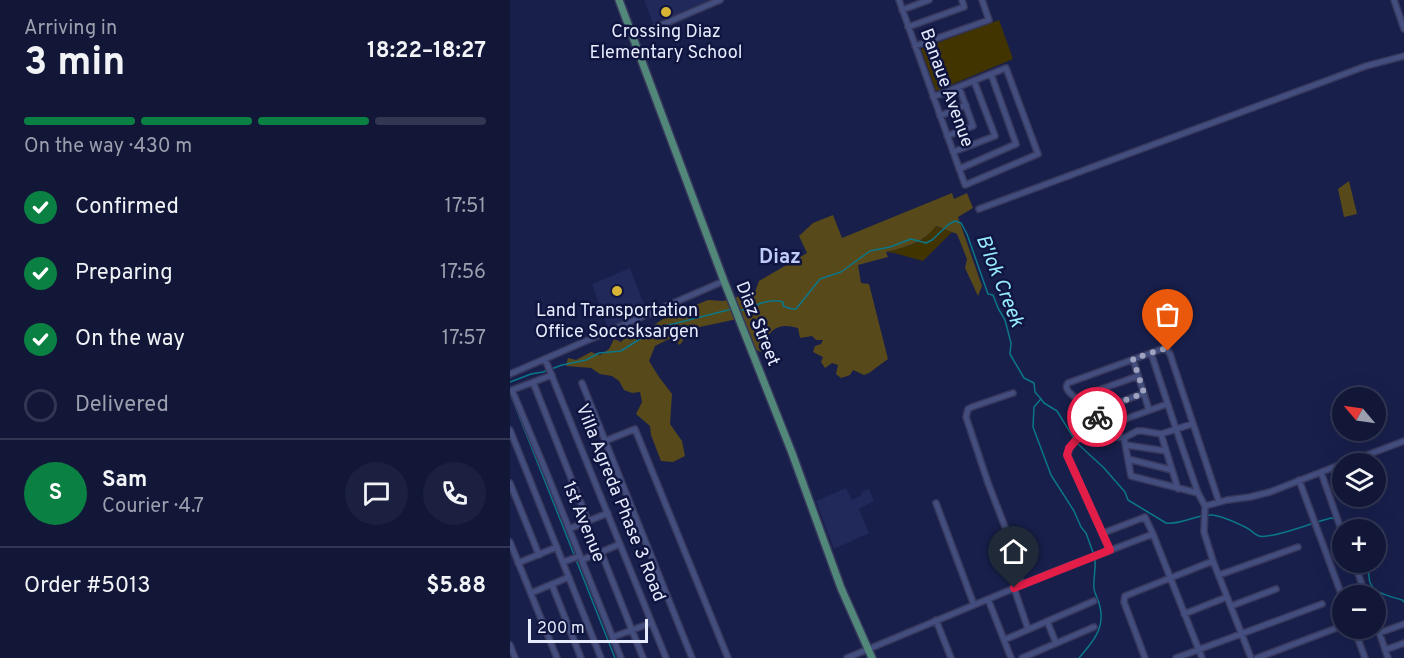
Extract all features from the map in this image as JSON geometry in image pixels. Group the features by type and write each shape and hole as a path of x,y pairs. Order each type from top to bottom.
{"main road":[{"name":"Diaz Street","path":"619,0 724,281 792,453 841,588 872,658"}],"street":[{"path":"633,37 720,0"},
{"name":"Banaue Avenue","path":"899,0 965,185 1038,154 1006,68 991,74"},
{"path":"902,10 929,0"},
{"path":"908,27 964,7 962,0"},
{"path":"915,46 989,20 982,0"},
{"path":"1394,0 1404,29"},
{"path":"979,209 1356,69 1404,56"},
{"path":"933,98 991,74 1016,144 959,169"},
{"path":"953,152 995,136 974,81"},
{"path":"947,136 973,126 959,87"},
{"path":"940,116 966,105"},
{"path":"510,374 724,281"},
{"path":"1192,424 1161,434 1143,431 1124,438 1115,436 1067,389 1068,383 1162,349 1168,351 1219,502"},
{"path":"1151,353 1198,493 1205,506 1204,532 1213,561 1251,658"},
{"name":"Villa Agreda Phase 3 Road","path":"545,359 666,658"},
{"path":"1133,359 1149,410"},
{"path":"551,371 533,382 588,521"},
{"path":"1076,398 1138,376"},
{"name":"1st Avenue","path":"533,382 512,390 513,399 570,529 578,558 621,658"},
{"path":"582,383 692,658"},
{"path":"1013,393 968,409 966,417 1007,532 1013,562 1022,585"},
{"path":"1092,413 1144,393"},
{"path":"1106,426 1167,404"},
{"path":"1097,418 1069,448 1067,455 1110,550"},
{"path":"605,441 635,429 728,658"},
{"path":"510,430 602,658"},
{"path":"1161,434 1178,489"},
{"path":"1124,438 1130,474 1133,477 1198,493"},
{"path":"1372,453 1404,441"},
{"path":"1126,445 1166,451"},
{"path":"1128,459 1172,470"},
{"path":"1205,506 1260,495 1332,468"},
{"path":"1321,472 1337,519"},
{"path":"1299,480 1338,585"},
{"path":"510,483 538,555"},
{"path":"936,503 974,605"},
{"path":"570,529 608,513"},
{"path":"1103,533 1145,517 1202,658"},
{"path":"847,658 1014,588 1153,534"},
{"path":"510,542 557,658"},
{"path":"563,562 601,552 620,544"},
{"path":"519,562 557,547"},
{"path":"1219,575 1298,547"},
{"path":"601,552 643,658"},
{"path":"1145,658 1124,598 1127,594 1213,561"},
{"path":"531,593 569,577"},
{"path":"552,585 581,658"},
{"path":"1014,588 1028,628"},
{"path":"1231,606 1276,589"},
{"path":"1184,614 1227,597"},
{"path":"988,599 1011,658"},
{"path":"1004,640 1094,601"},
{"path":"1176,658 1322,603"},
{"path":"936,620 951,658"},
{"path":"1047,621 1056,643"},
{"path":"613,637 651,622"},
{"path":"1386,630 1404,624"},
{"path":"1022,658 1094,627"},
{"path":"1257,658 1332,630"},
{"path":"1358,639 1365,658"},
{"path":"1381,639 1388,658"},
{"path":"1385,650 1404,643"},
{"path":"510,645 515,658"}],"shaded area":[{"name":"Crossing Diaz Elementary School","path":"644,0 715,0 653,23"},
{"path":"999,20 1013,59 936,91 921,49"},
{"path":"1349,181 1357,214 1344,217 1338,189"},
{"path":"952,193 954,199 967,193 973,208 958,217 982,286 978,296 965,268 967,259 957,234 936,226 926,237 886,252 888,257 858,265 861,283 869,284 888,359 869,373 864,375 853,370 850,375 841,378 836,374 838,365 832,363 825,368 821,362 823,357 813,352 815,346 821,344 823,340 816,340 812,336 800,338 798,328 790,326 778,327 774,330 766,339 761,352 754,349 742,318 684,332 684,339 680,345 671,338 655,346 649,361 672,394 670,424 682,441 685,456 673,462 661,461 650,426 636,414 642,402 640,392 632,393 624,390 619,381 612,376 600,374 591,368 566,366 568,358 576,360 591,352 600,355 609,349 614,339 621,342 629,333 648,329 666,317 708,300 723,301 755,292 759,281 807,253 799,236 813,223 833,215 842,238"},
{"path":"935,226 952,232 923,261 886,252 919,241"},
{"path":"630,268 647,312 608,329 592,284"},
{"path":"846,488 852,500 862,495 861,492 869,489 874,501 859,509 869,533 834,549 816,501"}],"waterway":[{"name":"B'lok Creek","path":"739,310 773,301 783,302 783,306 796,309 820,279 841,272 870,251 911,239 926,243 949,224 955,221 961,223 988,294 993,295 1005,320 1011,343 1010,354 1024,378 1034,383 1035,392 1044,403 1057,411 1075,440"},
{"name":"B'lok Creek","path":"510,382 562,365 586,360 599,353 621,351 657,328 732,309"},
{"path":"510,393 615,658"},
{"path":"1040,400 1034,407 1033,427 1051,475 1086,533 1094,555"},
{"name":"B'lok Creek","path":"1078,444 1104,468 1125,492 1128,500 1166,523 1212,515 1230,520 1257,535 1264,536 1314,523"},
{"name":"B'lok Creek","path":"1317,522 1336,519"},
{"path":"1079,658 1097,634 1101,622 1094,589 1095,560"},
{"name":"B'lok Creek","path":"1369,573 1372,587 1404,602"}],"way so far":[{"path":"1097,417 1092,413 1144,393 1133,359 1162,349 1168,351"}],"place":[{"name":"Crossing Diaz Elementary School","path":"666,12"},
{"name":"Land Transportation Office Soccsksargen","path":"617,291"}],"district":[{"name":"Diaz","path":"780,258"}],"route":[{"path":"1014,588 1110,550 1067,455 1069,448 1097,417"}]}
